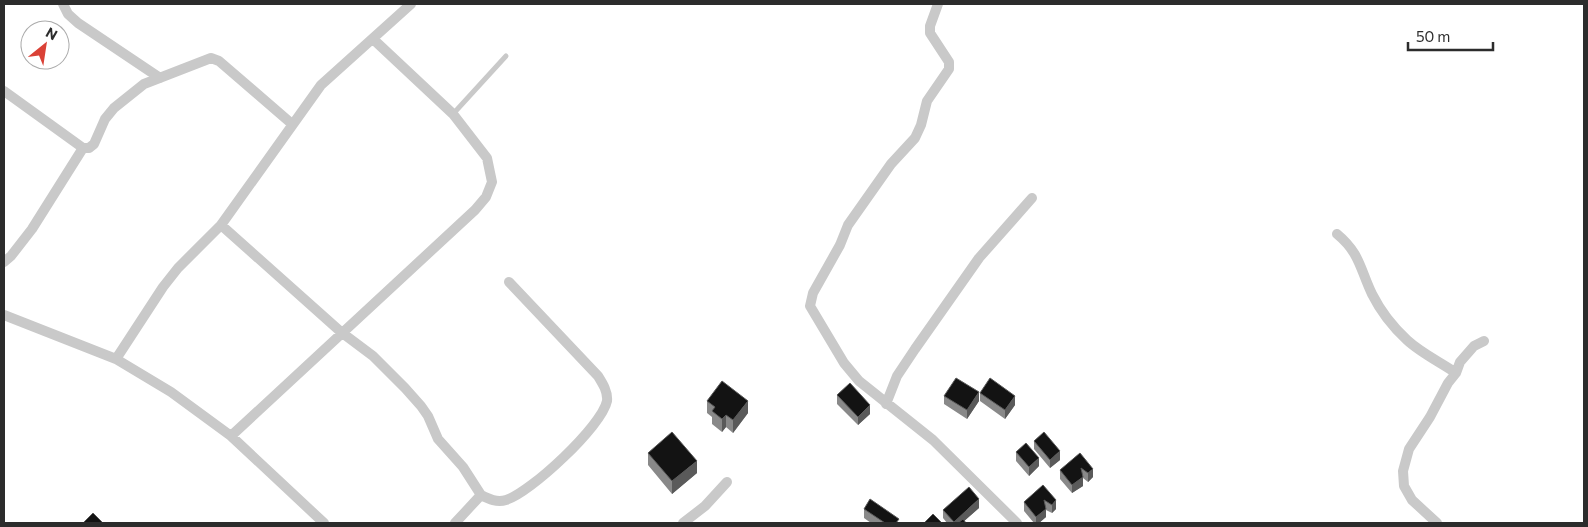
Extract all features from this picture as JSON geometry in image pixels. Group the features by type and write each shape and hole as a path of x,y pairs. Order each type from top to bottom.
{"street":[{"path":"62,4 68,14 78,23 160,78"},
{"path":"116,359 162,287 178,268 221,225 321,85 411,4"},
{"path":"938,4 930,26 930,33 949,62 949,69 928,101 915,138 891,164 848,225 840,245 813,293 810,306 844,363 859,381 933,440 1017,523"},
{"path":"231,436 341,332 475,210 486,197 492,182 487,158 453,114 373,39"},
{"path":"4,91 83,148 89,148 94,144 105,119 114,108 144,84 211,58 219,61 292,124"},
{"path":"4,262 32,229 83,148"},
{"path":"886,404 897,376 914,349 980,258 1032,198"},
{"path":"221,225 341,332 372,356 421,406 428,416 438,440 481,494 499,502 508,500 525,490 578,443 602,414 607,400 606,388 598,376 508,282"},
{"path":"1337,234 1348,243 1356,255 1372,295 1392,324 1408,341 1456,373"},
{"path":"4,315 116,359 171,392 231,436 324,523"},
{"path":"1437,523 1412,500 1404,486 1403,471 1409,450 1430,417 1448,383 1456,373 1460,362 1474,346 1484,341"},
{"path":"683,523 705,506 727,482"},
{"path":"455,523 481,494"}],"lane":[{"path":"453,114 506,56"}],"building":[{"path":"956,378 979,392 967,410 944,396"},
{"path":"990,378 1015,396 1005,410 980,393"},
{"path":"722,381 748,401 733,420 726,415 722,419 712,411 715,407 707,401"},
{"path":"850,383 870,405 858,417 837,395"},
{"path":"672,432 697,461 672,481 648,453"},
{"path":"1044,432 1060,451 1050,460 1034,441"},
{"path":"1026,443 1039,458 1029,467 1016,452"},
{"path":"1080,453 1093,469 1088,473 1081,468 1083,477 1072,485 1060,470"},
{"path":"1043,485 1056,500 1052,505 1044,500 1046,509 1036,517 1024,502"},
{"path":"969,487 979,499 954,522 943,510"},
{"path":"870,499 899,519 896,523 885,523 864,509"},
{"path":"93,513 103,523 83,523"},
{"path":"933,514 942,523 924,523"},
{"path":"963,519 966,523 958,523"}]}
